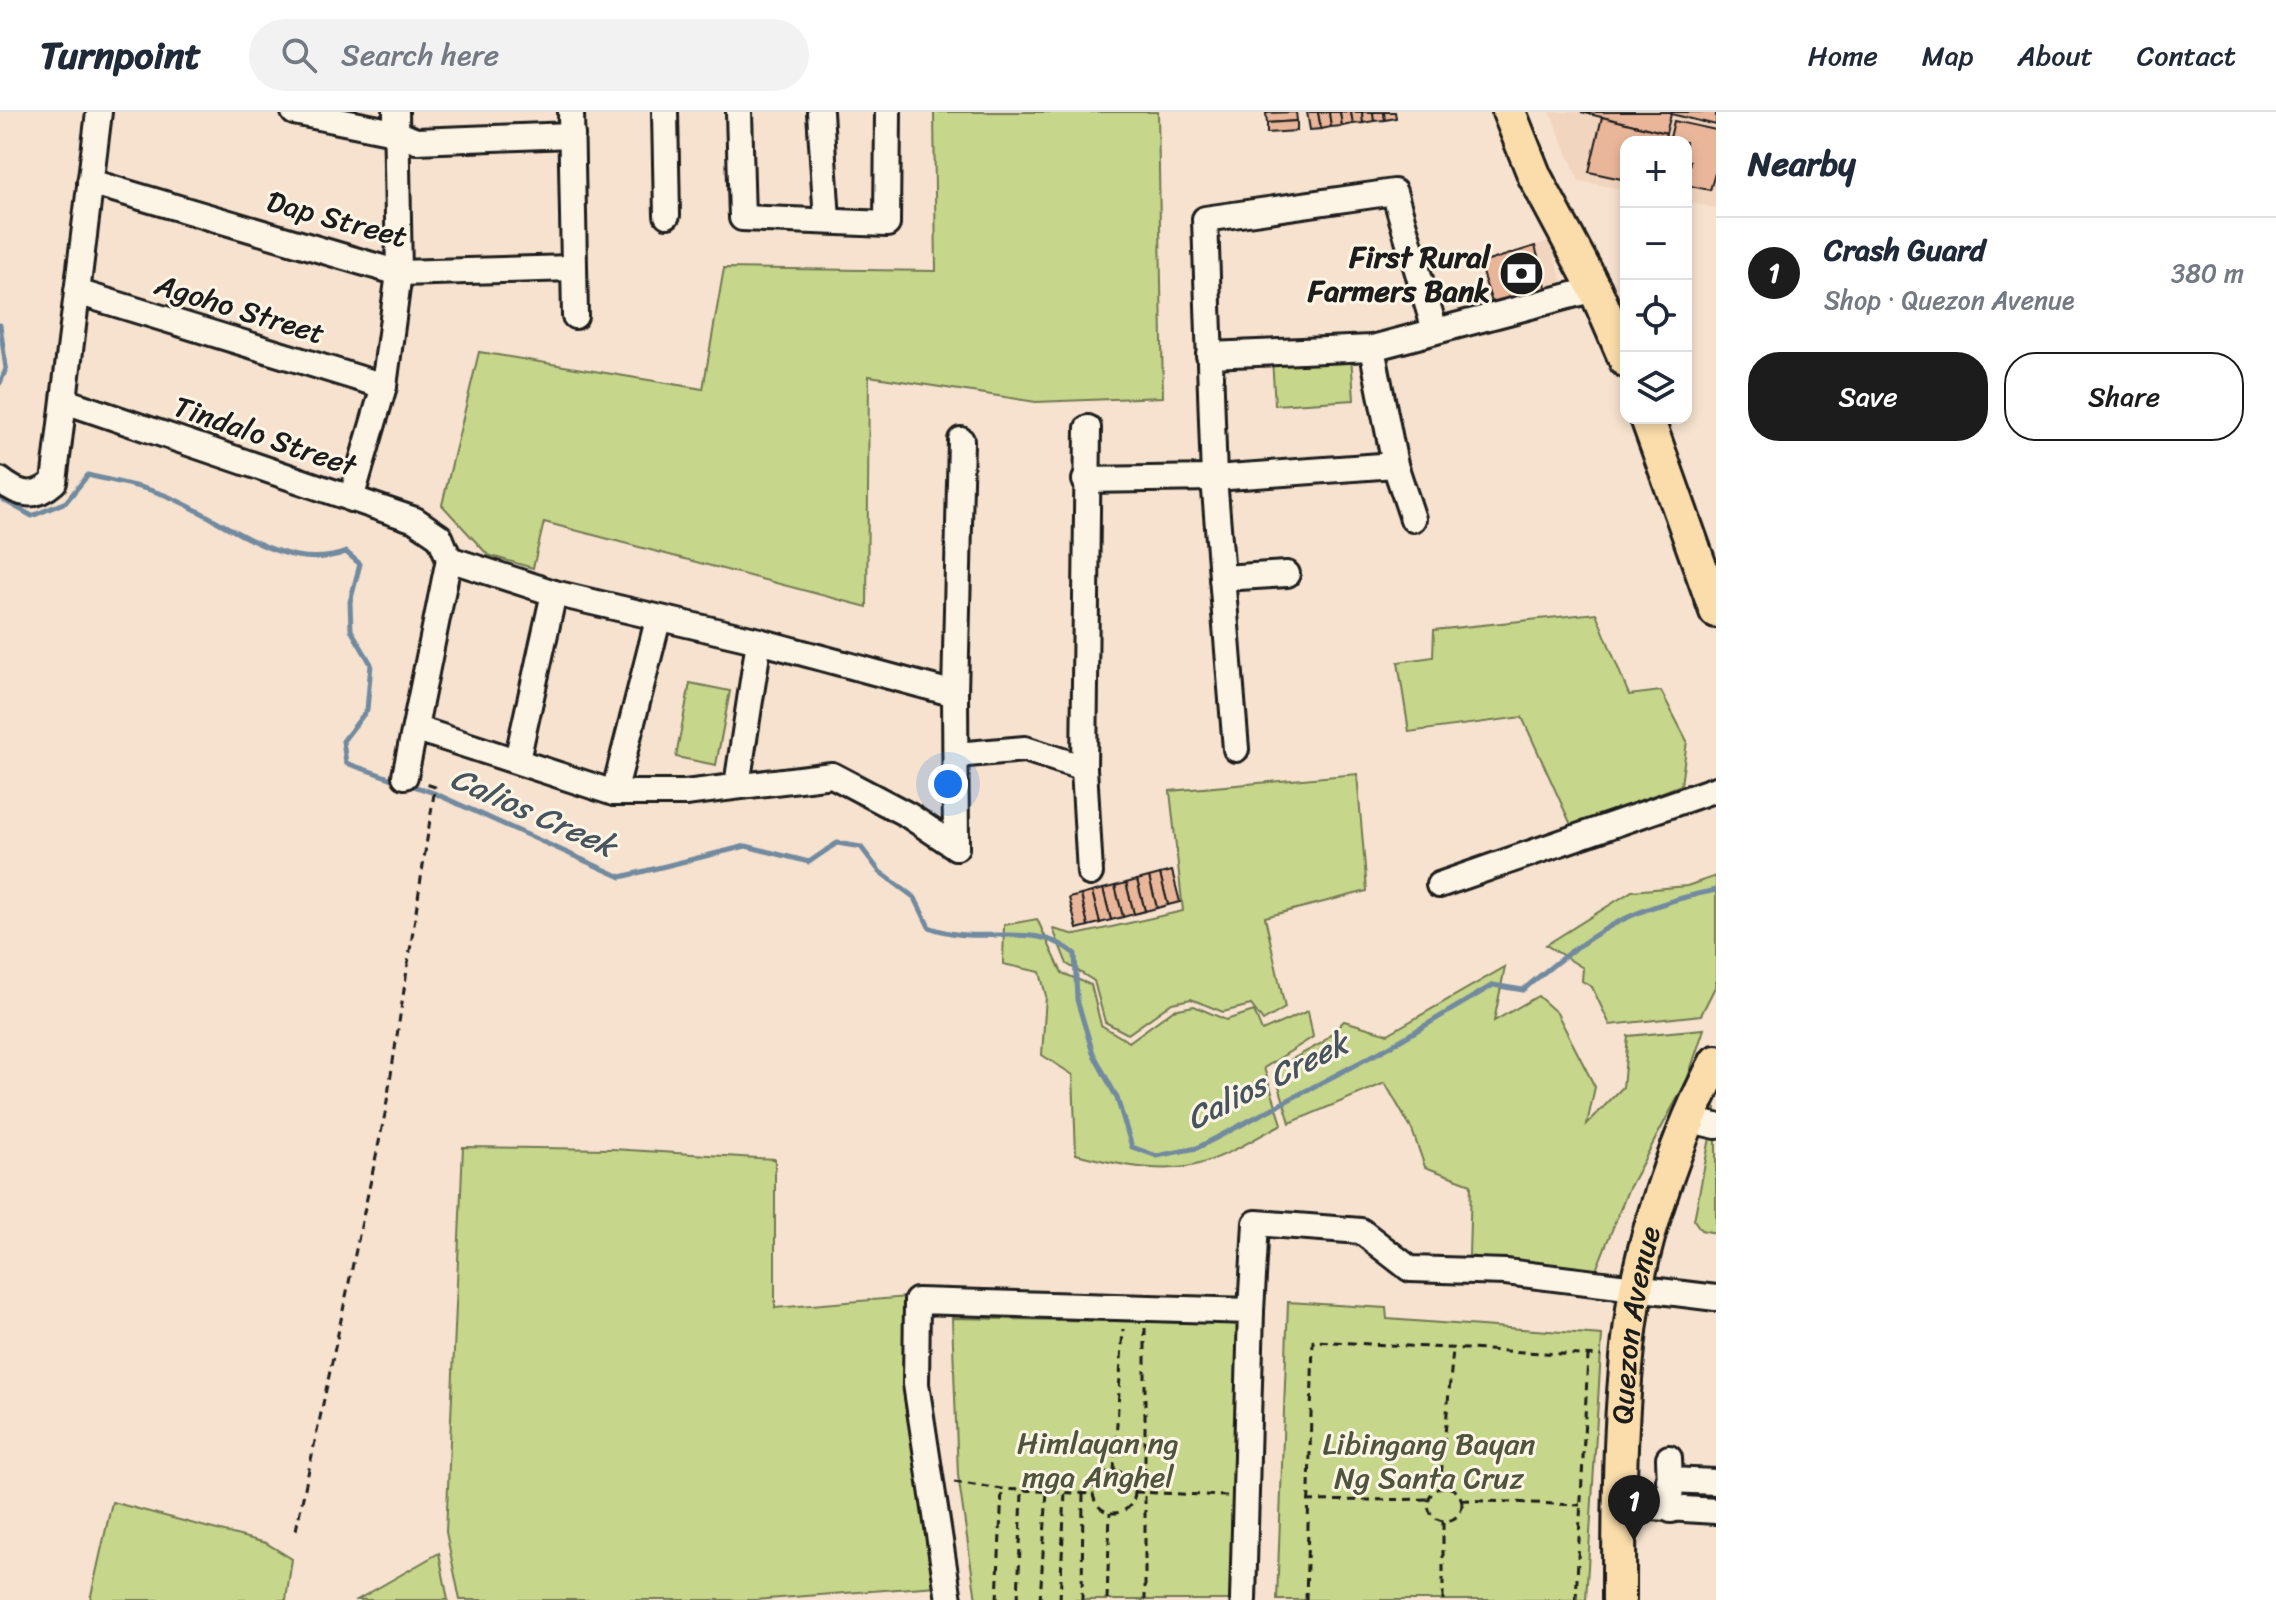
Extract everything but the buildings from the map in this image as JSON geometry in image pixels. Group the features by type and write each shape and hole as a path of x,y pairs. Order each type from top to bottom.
{"main road":[{"path":"1509,112 1535,177 1595,289 1622,352"},
{"path":"1649,424 1716,611"},
{"name":"Quezon Avenue","path":"1619,1600 1619,1505 1636,1288 1703,1123 1716,1062"}],"street":[{"path":"0,480 27,495 41,494 54,482 99,112"},
{"path":"294,112 395,122 416,141 571,124 575,316"},
{"path":"665,112 667,215"},
{"path":"739,112 742,218 887,224 888,112"},
{"path":"820,112 827,220"},
{"path":"351,499 384,386 399,273 395,122"},
{"name":"Dap Street","path":"90,182 399,273 573,268"},
{"path":"1236,749 1214,478 1205,219 1394,192 1435,330"},
{"path":"1209,355 1372,348 1595,289"},
{"name":"Agoho Street","path":"77,292 384,386"},
{"path":"1372,348 1395,465 1413,519"},
{"name":"Tindalo Street","path":"65,401 415,520 445,548 554,593 658,620 759,641 955,694"},
{"path":"1088,428 1084,768 1090,873"},
{"path":"417,729 614,793 685,793 832,775 908,815 956,847 955,694 961,440"},
{"path":"1085,480 1214,478 1395,465"},
{"path":"405,776 417,729 445,548"},
{"path":"1222,578 1287,574"},
{"path":"517,760 554,593"},
{"path":"614,793 658,620"},
{"path":"737,785 759,641"},
{"path":"956,755 1025,749 1084,768"},
{"path":"1439,885 1716,789"},
{"path":"1243,1600 1256,1223 1361,1231 1410,1269 1506,1272 1716,1298"},
{"path":"949,1600 916,1384 917,1301 1251,1311"},
{"path":"1671,1510 1669,1469 1716,1482"},
{"path":"1619,1505 1716,1511"}],"path":[{"path":"296,1530 385,1114 435,787 405,776"},
{"path":"1114,1471 1135,1309"},
{"path":"1135,1309 1145,1600"},
{"path":"1306,1600 1313,1341 1588,1356 1629,1355"},
{"path":"1443,1521 1429,1510 1429,1499 1440,1487 1453,1350"},
{"path":"1576,1600 1588,1356"},
{"path":"1114,1471 1127,1475 1135,1492 1128,1509 1110,1513 1098,1506 1093,1494 1097,1481 1114,1471"},
{"path":"931,1479 1002,1489 1093,1494"},
{"path":"1440,1487 1456,1490 1462,1500 1458,1515 1443,1521"},
{"path":"997,1600 1002,1489"},
{"path":"1018,1600 1022,1490"},
{"path":"1040,1600 1047,1491"},
{"path":"1060,1600 1065,1492"},
{"path":"1135,1492 1248,1497"},
{"path":"1082,1600 1083,1493"},
{"path":"1307,1501 1429,1499"},
{"path":"1462,1500 1580,1505"},
{"path":"1107,1600 1110,1513"},
{"path":"1443,1521 1443,1600"}],"shaded area":[{"path":"1550,112 1716,112 1716,208 1692,203 1692,136 1620,136 1620,189 1579,181"},
{"name":"First Rural Farmers Bank","path":"1549,241 1563,284 1494,308 1479,264"}],"green space":[{"path":"934,112 1158,112 1163,397 1036,402 869,376 867,607 544,522 533,568 488,555 442,505 479,352 703,389 724,268 936,271"},
{"path":"1351,355 1354,400 1275,405 1272,359"},
{"path":"1596,613 1629,695 1661,691 1687,741 1681,785 1572,827 1522,717 1409,732 1398,662 1433,657 1434,630"},
{"path":"690,683 730,691 716,765 676,757"},
{"path":"1357,774 1367,891 1265,917 1285,1008 1263,1021 1251,1005 1223,1012 1191,999 1172,1003 1128,1034 1105,1022 1094,981 1067,964 1053,929 1076,935 1183,911 1170,791"},
{"path":"1716,876 1716,985 1701,1015 1610,1025 1592,987 1582,981 1583,968 1546,945 1632,891 1687,886"},
{"path":"1037,919 1062,973 1091,985 1101,1025 1129,1042 1173,1010 1194,1006 1226,1020 1254,1011 1262,1031 1308,1011 1313,1037 1264,1068 1282,1124 1223,1155 1186,1167 1144,1167 1076,1154 1073,1075 1042,1055 1046,996 1040,972 1003,964 1004,925"},
{"path":"1505,967 1494,1021 1538,996 1557,1013 1595,1087 1587,1124 1623,1087 1628,1036 1704,1029 1687,1080 1628,1190 1594,1275 1469,1256 1471,1184 1425,1167 1412,1130 1385,1083 1290,1123 1274,1069 1322,1043 1344,1021 1388,1034"},
{"path":"1716,1107 1716,1233 1701,1230 1694,1220"},
{"path":"463,1147 612,1149 775,1159 775,1308 907,1297 905,1404 936,1586 754,1600 460,1600 446,1532"},
{"name":"Libingang Bayan Ng Santa Cruz","path":"1288,1302 1386,1308 1387,1319 1602,1335 1586,1600 1277,1600"},
{"name":"Himlayan ng mga Anghel","path":"952,1318 1261,1324 1251,1600 976,1600 958,1475"},
{"path":"112,1502 266,1543 292,1559 286,1600 90,1600"},
{"path":"439,1553 448,1600 357,1600"}],"waterway":[{"name":"Calios Creek","path":"0,325 6,369 0,383"},
{"name":"Calios Creek","path":"0,498 32,516 66,502 88,475 133,485 182,502 274,550 297,556 321,557 346,552 360,564 350,602 351,630 371,664 367,710 343,741 346,763 434,793 621,877 746,846 809,862 837,843 861,847 880,872 915,898 929,927 968,935 1024,935 1059,943 1075,954 1077,1000 1093,1053 1117,1098 1132,1147 1157,1156 1197,1148 1389,1047 1493,985 1523,990 1569,953 1612,925 1658,905 1716,890"}],"place":[{"name":"First Rural Farmers Bank","path":"1521,274"},
{"name":"Crash Guard","path":"1634,1541"}]}
